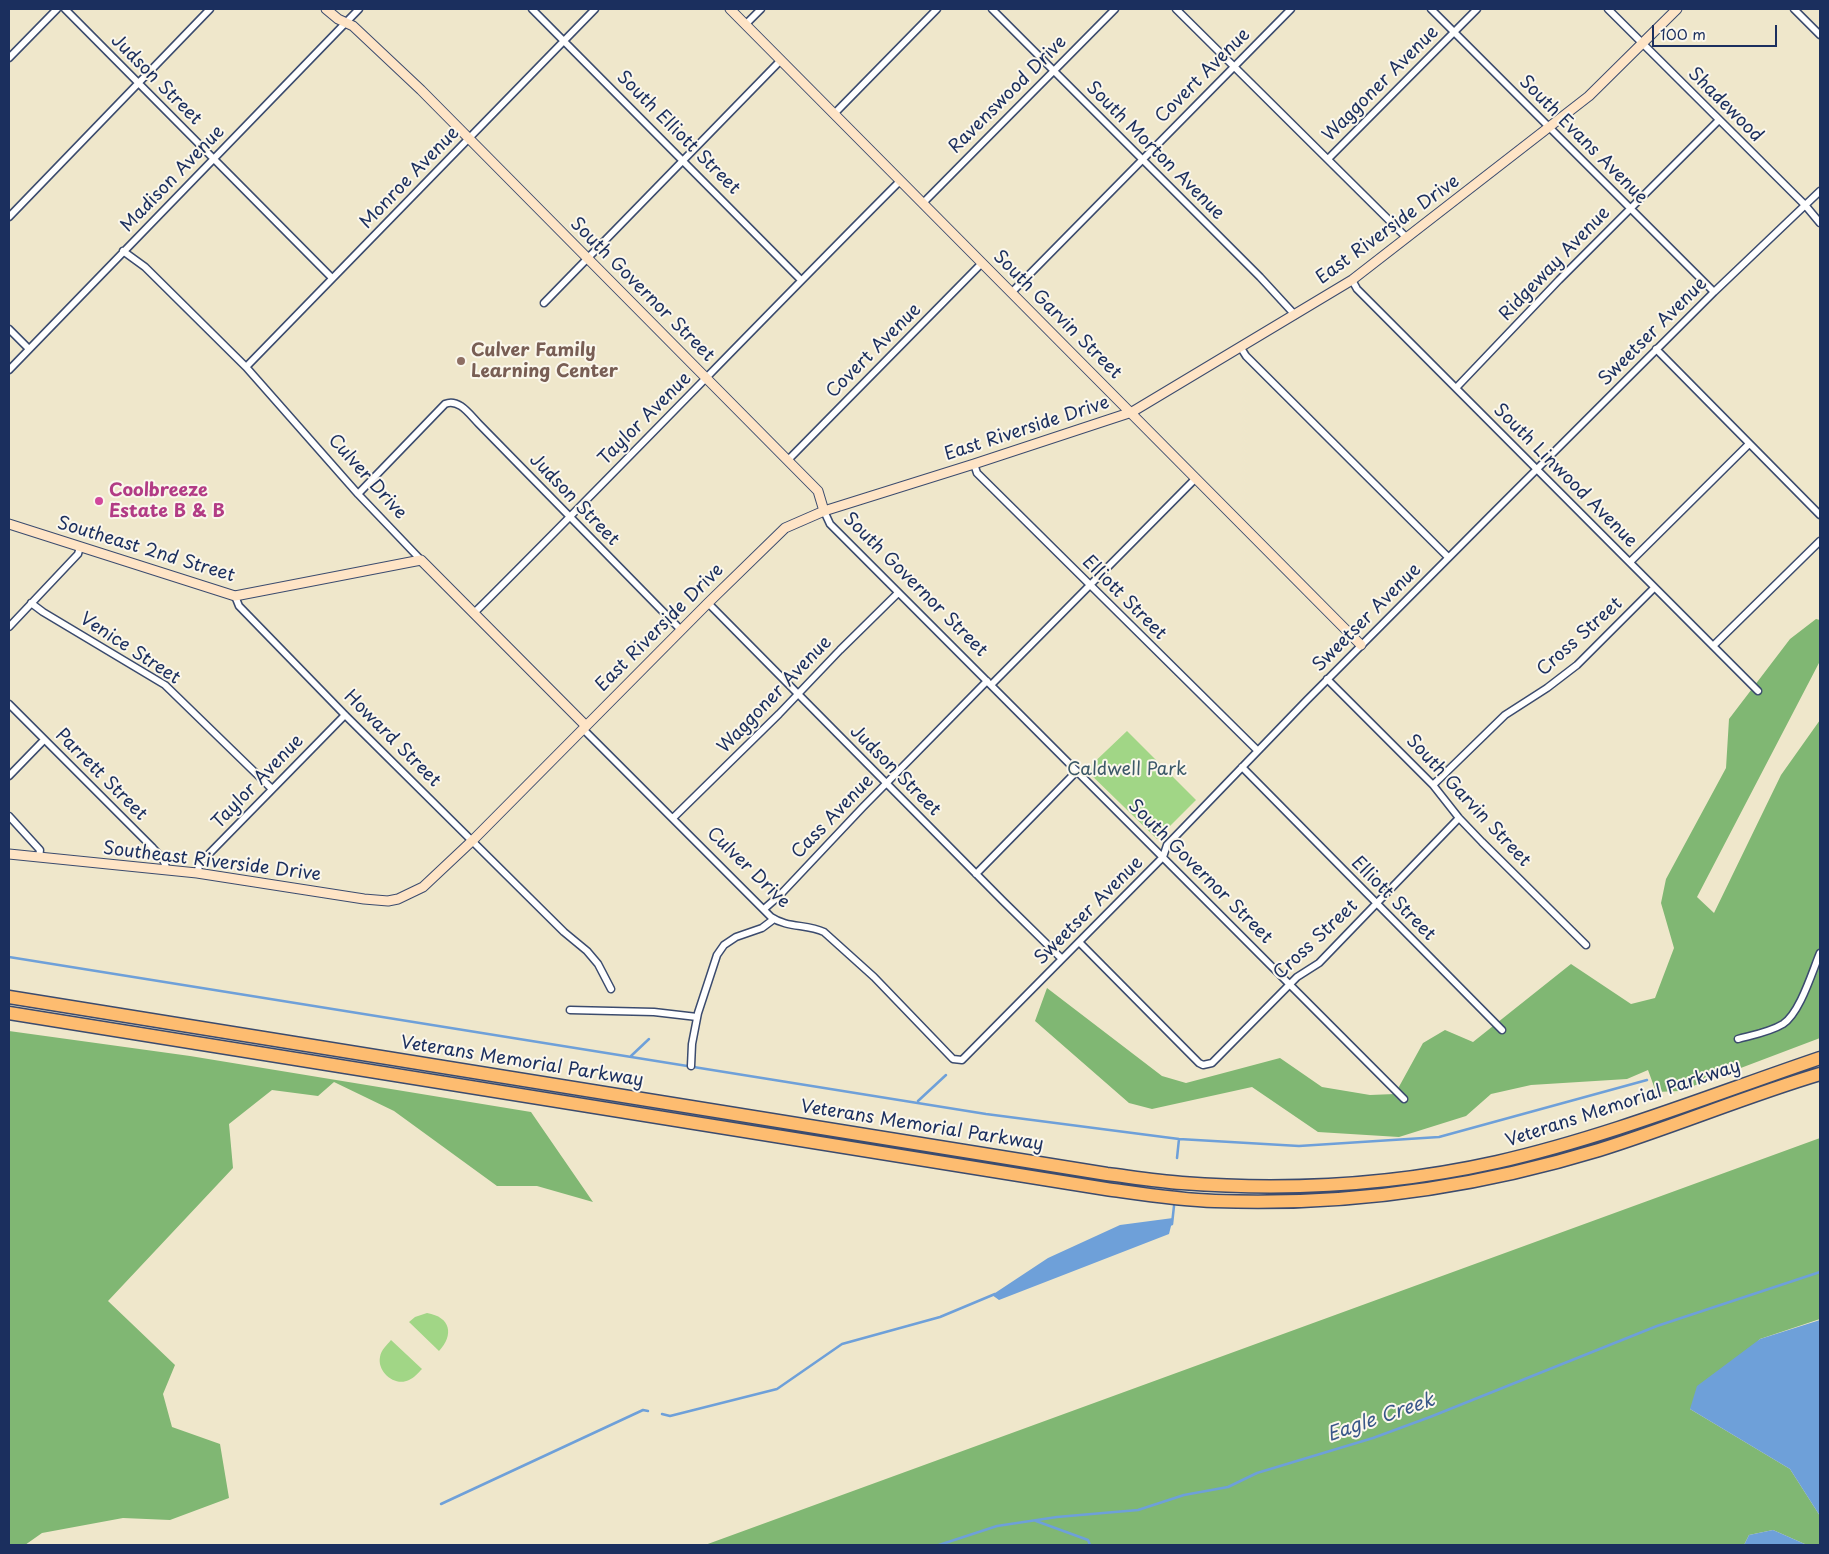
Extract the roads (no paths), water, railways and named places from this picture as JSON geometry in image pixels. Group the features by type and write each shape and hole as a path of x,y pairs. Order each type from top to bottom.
{"highway":[{"name":"Veterans Memorial Parkway","path":"9,997 1107,1174 1179,1183 1223,1186 1301,1186 1391,1180 1496,1162 1552,1148 1612,1129 1820,1058"},
{"name":"Veterans Memorial Parkway","path":"9,1013 1106,1189 1170,1198 1214,1201 1292,1202 1353,1199 1426,1190 1503,1176 1601,1149 1820,1074"}],"street":[{"path":"9,58 57,9"},
{"name":"Judson Street","path":"65,9 332,278"},
{"path":"9,217 210,9"},
{"name":"South Governor Street","path":"326,9 338,19 353,26 421,90 707,378 818,491 830,524 1404,1099"},
{"name":"Madison Avenue","path":"9,370 359,9"},
{"name":"South Elliott Street","path":"532,9 801,280"},
{"name":"Monroe Avenue","path":"246,367 595,9"},
{"name":"South Garvin Street","path":"730,9 1132,412 1361,646"},
{"path":"746,24 761,9"},
{"path":"834,114 938,9"},
{"name":"South Morton Avenue","path":"992,9 1260,276 1295,315"},
{"name":"Ravenswood Drive","path":"923,203 1115,9"},
{"path":"1176,9 1407,238"},
{"name":"Covert Avenue","path":"1012,292 1291,9"},
{"name":"South Evans Avenue","path":"1432,9 1714,292"},
{"name":"Waggoner Avenue","path":"1328,159 1477,9"},
{"name":"Shadewood","path":"1608,9 1805,205 1820,223"},
{"name":"East Riverside Drive","path":"410,894 423,887 473,840 785,528 824,510 974,464 1132,412 1352,280 1589,96 1677,9"},
{"path":"1794,9 1820,35"},
{"path":"544,303 781,60"},
{"name":"Ridgeway Avenue","path":"1456,388 1719,120"},
{"name":"Taylor Avenue","path":"474,613 570,518 900,181"},
{"name":"Sweetser Avenue","path":"944,1049 957,1061 967,1057 1163,857 1167,845 1257,750 1656,349 1820,190"},
{"name":"Culver Drive","path":"123,251 145,267 246,367 358,494 421,560 774,919 782,923 817,928 829,935 874,977 944,1049"},
{"name":"Covert Avenue","path":"788,460 982,263"},
{"name":"South Linwood Avenue","path":"1352,280 1357,289 1758,691"},
{"path":"9,329 29,349"},
{"path":"1241,348 1246,356 1448,558"},
{"path":"1656,349 1820,515"},
{"name":"Judson Street","path":"358,494 442,407 449,402 457,403 681,630"},
{"path":"1630,562 1749,444"},
{"name":"Elliott Street","path":"974,464 977,473 1257,750"},
{"name":"Cass Avenue","path":"764,909 780,895 886,783 1090,586 1196,478"},
{"name":"Southeast 2nd Street","path":"9,524 235,596 421,560"},
{"path":"1713,646 1820,541"},
{"path":"9,626 78,554 80,547"},
{"name":"Cross Street","path":"1433,785 1505,715 1547,688 1578,664 1654,588"},
{"name":"Waggoner Avenue","path":"673,818 898,593"},
{"name":"Howard Street","path":"235,596 239,606 345,714 531,900 564,932 588,951 598,964 612,989"},
{"name":"Venice Street","path":"31,603 164,685 272,789"},
{"name":"Judson Street","path":"708,603 1062,959"},
{"name":"South Garvin Street","path":"1327,679 1433,785 1459,818 1586,945"},
{"name":"Parrett Street","path":"9,704 152,846 166,864 166,870"},
{"name":"Taylor Avenue","path":"197,873 200,863 345,714"},
{"path":"9,776 44,740"},
{"name":"Elliott Street","path":"1242,767 1502,1030"},
{"path":"976,874 1076,772"},
{"path":"9,816 40,850 39,857"},
{"name":"Cross Street","path":"1079,942 1199,1063 1204,1065 1213,1063 1297,977 1319,963 1459,818"},
{"name":"Southeast Riverside Drive","path":"9,854 197,873 364,899 388,900 410,894"},
{"path":"691,1066 692,1044 697,1017 717,955 724,945 736,937 762,928 774,919"},
{"path":"1738,1039 1775,1027 1788,1020 1798,1006 1820,953"},
{"path":"570,1010 654,1012 697,1017"}],"water":[{"path":"1173,1218 1169,1234 999,1300 992,1295 1048,1258 1120,1225"},
{"path":"1820,1320 1820,1516 1790,1469 1690,1409 1697,1386 1760,1339"},
{"path":"1773,1530 1807,1545 1744,1545 1749,1535"}],"waterway":[{"path":"9,957 986,1114 1179,1139 1299,1146 1439,1137 1647,1080"},
{"path":"631,1056 649,1039"},
{"path":"918,1101 946,1075"},
{"path":"1177,1158 1179,1139"},
{"path":"1169,1225 1172,1224 1174,1206"},
{"name":"Eagle Creek","path":"939,1545 997,1526 1057,1517 1138,1510 1184,1495 1228,1487 1257,1473 1373,1438 1430,1417 1657,1326 1820,1272"},
{"path":"662,1414 670,1416 777,1389 842,1344 940,1317 995,1294"},
{"path":"441,1504 643,1410 648,1411"},
{"path":"1036,1521 1088,1540 1090,1545"}],"place":[{"name":"Culver Family Learning Center","path":"461,361"},
{"name":"Coolbreeze Estate B & B","path":"99,501"}],"park label":[{"name":"Caldwell Park","path":"1127,770"}]}
